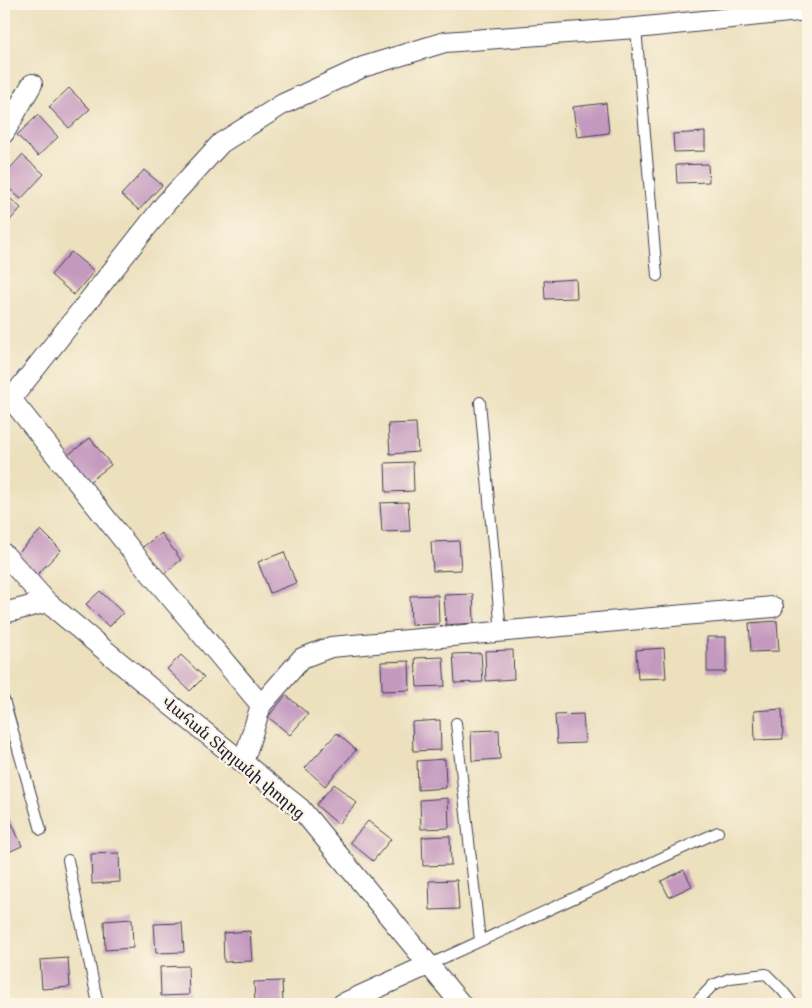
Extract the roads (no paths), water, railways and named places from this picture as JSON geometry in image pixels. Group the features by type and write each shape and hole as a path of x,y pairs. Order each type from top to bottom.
{"street":[{"path":"261,705 7,400 165,204 221,143 283,104 363,66 445,42 636,28 808,10"},
{"path":"4,133 32,84"},
{"name":"Վահան Տերյանի փողոց","path":"4,554 47,602 172,706 300,808 461,1004"},
{"path":"4,613 47,602"},
{"path":"243,763 261,705 302,658 331,647 773,608"},
{"path":"342,1004 428,965"}],"lane":[{"path":"636,28 657,276"},
{"path":"480,402 501,632"},
{"path":"4,700 41,830"},
{"path":"456,723 480,941"},
{"path":"428,965 718,832"},
{"path":"68,860 98,1004"},
{"path":"695,1004 713,985 730,978 766,974 793,1004"}]}
